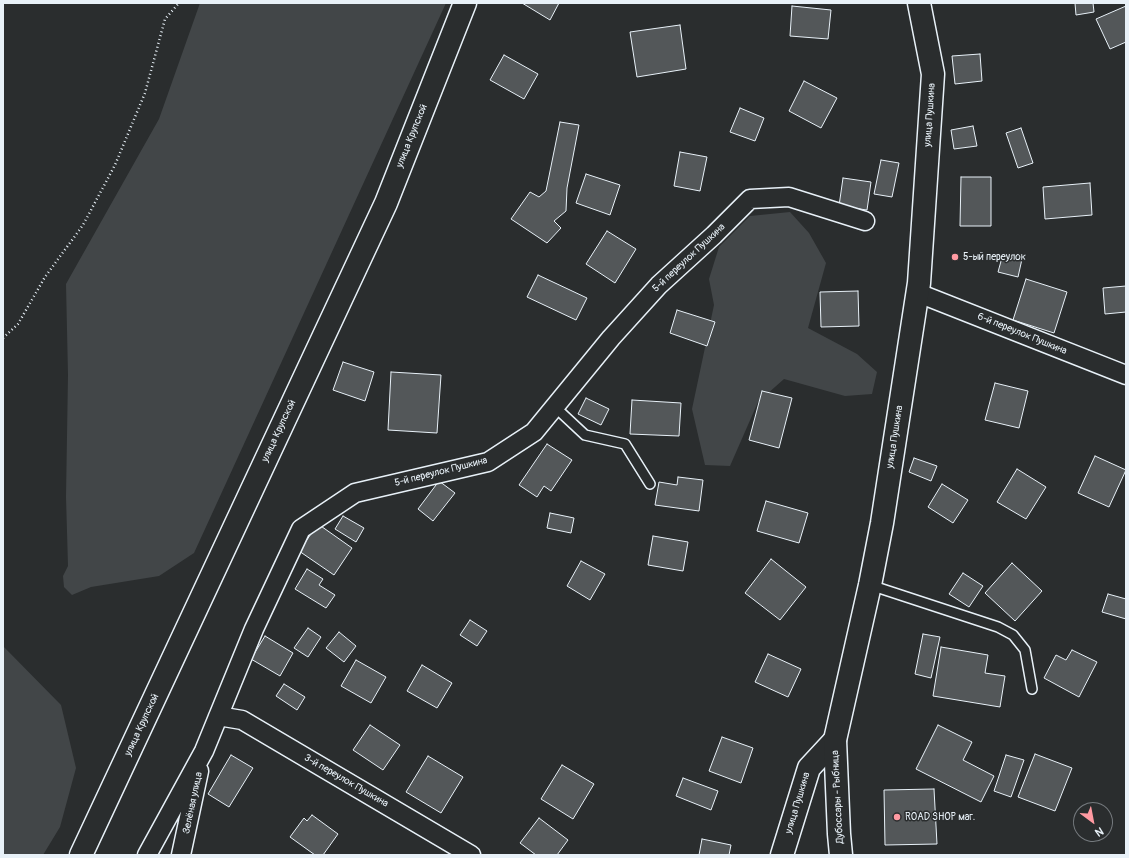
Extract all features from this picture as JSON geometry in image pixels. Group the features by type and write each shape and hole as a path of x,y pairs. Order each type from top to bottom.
{"main road":[{"name":"улица Крупской","path":"81,855 386,203 465,3"},
{"name":"улица Пушкина","path":"782,855 809,768 835,740 870,585 882,523 918,293 933,74 919,3"},
{"name":"Дубоссары - Рыбница","path":"835,740 841,855"}],"street":[{"name":"5-й переулок Пушкина","path":"204,751 254,629 301,529 356,492 488,462 534,432 611,338 659,285 714,235 750,199 789,198 865,221"},
{"name":"6-й переулок Пушкина","path":"918,293 1126,375"},
{"name":"3-й переулок Пушкина","path":"218,716 242,720 471,855"},
{"path":"147,855 204,751"},
{"name":"Зелёная улица","path":"182,855 204,751"}],"lane":[{"path":"555,407 585,435 626,444 650,484"},
{"path":"870,585 998,627 1013,635 1025,650 1032,689"}],"path":[{"path":"3,338 18,324 46,277 83,225 115,165 145,93 165,19 179,3"}],"shaded area":[{"path":"200,3 446,3 194,553 159,576 91,587 72,595 64,587 63,576 68,566 66,497 68,375 66,284 159,119"},
{"path":"790,212 809,233 826,263 808,328 857,354 877,372 872,394 845,396 784,379 758,402 730,466 705,465 692,409 714,305 709,279 719,247 750,216"},
{"path":"3,646 61,705 76,768 60,827 43,855 3,855"}],"building":[{"path":"522,3 559,3 550,20"},
{"path":"1075,3 1093,3 1094,12 1076,15"},
{"path":"792,6 831,10 828,39 790,36"},
{"path":"1126,6 1126,42 1110,49 1096,19"},
{"path":"680,25 686,69 637,77 630,32"},
{"path":"980,54 982,81 955,84 952,56"},
{"path":"504,55 538,74 524,99 490,80"},
{"path":"804,81 837,98 821,128 789,111"},
{"path":"740,108 764,118 755,141 730,132"},
{"path":"560,122 579,125 567,188 566,211 554,221 561,228 547,243 511,219 530,192 539,197 546,191"},
{"path":"973,126 977,146 954,149 951,130"},
{"path":"1021,128 1033,163 1018,168 1006,133"},
{"path":"680,152 707,157 700,191 674,186"},
{"path":"881,160 899,163 892,197 874,194"},
{"path":"586,174 620,185 610,215 576,203"},
{"path":"961,177 991,177 991,226 960,226"},
{"path":"843,178 871,182 867,210 839,206"},
{"path":"1090,183 1092,215 1045,219 1043,187"},
{"path":"607,231 636,249 615,283 586,264"},
{"path":"1003,254 1022,259 1018,277 998,272"},
{"path":"538,275 587,298 576,320 527,297"},
{"path":"1026,279 1067,292 1054,333 1013,320"},
{"path":"1126,286 1126,312 1105,314 1103,288"},
{"path":"858,291 859,326 821,327 820,292"},
{"path":"677,310 715,322 707,346 670,333"},
{"path":"343,362 374,372 365,401 333,390"},
{"path":"391,372 441,375 437,433 388,430"},
{"path":"995,383 1028,391 1019,428 985,420"},
{"path":"762,391 792,398 779,448 749,440"},
{"path":"586,398 609,409 601,425 578,414"},
{"path":"632,400 681,403 679,436 630,434"},
{"path":"547,444 572,460 551,491 544,486 537,497 519,485"},
{"path":"1095,456 1126,470 1109,507 1078,493"},
{"path":"914,458 937,466 931,481 909,472"},
{"path":"1017,469 1046,487 1026,519 997,502"},
{"path":"678,477 703,480 699,511 655,505 659,482 677,485"},
{"path":"439,481 455,493 433,521 418,509"},
{"path":"942,484 968,500 953,523 928,507"},
{"path":"766,501 808,513 799,543 757,531"},
{"path":"550,513 574,518 571,533 547,528"},
{"path":"343,516 364,528 356,542 335,529"},
{"path":"318,524 352,548 334,575 299,551"},
{"path":"653,536 688,542 683,571 648,565"},
{"path":"771,559 806,587 780,620 745,593"},
{"path":"581,561 605,574 590,600 567,586"},
{"path":"1012,563 1042,591 1015,621 985,593"},
{"path":"307,569 323,579 319,585 335,595 326,608 295,589"},
{"path":"963,573 983,586 969,607 949,594"},
{"path":"1108,594 1126,599 1126,619 1102,612"},
{"path":"470,620 487,631 477,646 460,635"},
{"path":"308,628 321,637 308,657 294,648"},
{"path":"339,632 356,646 344,662 326,648"},
{"path":"923,634 940,637 931,678 915,674"},
{"path":"265,636 293,653 280,676 251,659"},
{"path":"941,647 988,655 985,673 1005,676 1000,707 933,696"},
{"path":"1072,650 1097,662 1079,697 1044,678 1056,655 1066,660"},
{"path":"768,654 801,669 788,697 755,682"},
{"path":"356,660 386,677 371,703 341,686"},
{"path":"422,665 452,683 437,708 407,691"},
{"path":"284,684 305,697 297,710 276,696"},
{"path":"370,725 400,745 383,770 353,750"},
{"path":"938,725 972,742 963,760 994,776 981,802 916,769"},
{"path":"722,737 753,748 741,783 709,771"},
{"path":"1035,754 1072,768 1055,811 1018,797"},
{"path":"231,755 253,768 229,807 208,794"},
{"path":"1006,755 1024,760 1011,797 994,791"},
{"path":"428,756 463,777 441,813 406,792"},
{"path":"562,765 594,784 573,819 541,799"},
{"path":"683,778 718,791 711,810 676,796"},
{"path":"934,789 937,844 885,845 884,790"},
{"path":"312,815 338,834 323,855 315,855 290,837 304,818 307,821"},
{"path":"539,818 568,840 557,855 536,855 520,843"},
{"path":"702,839 731,845 729,855 699,855"}],"place":[{"name":"5-ый переулок","path":"955,257"},
{"name":"ROAD SHOP маг.","path":"897,817"}]}
